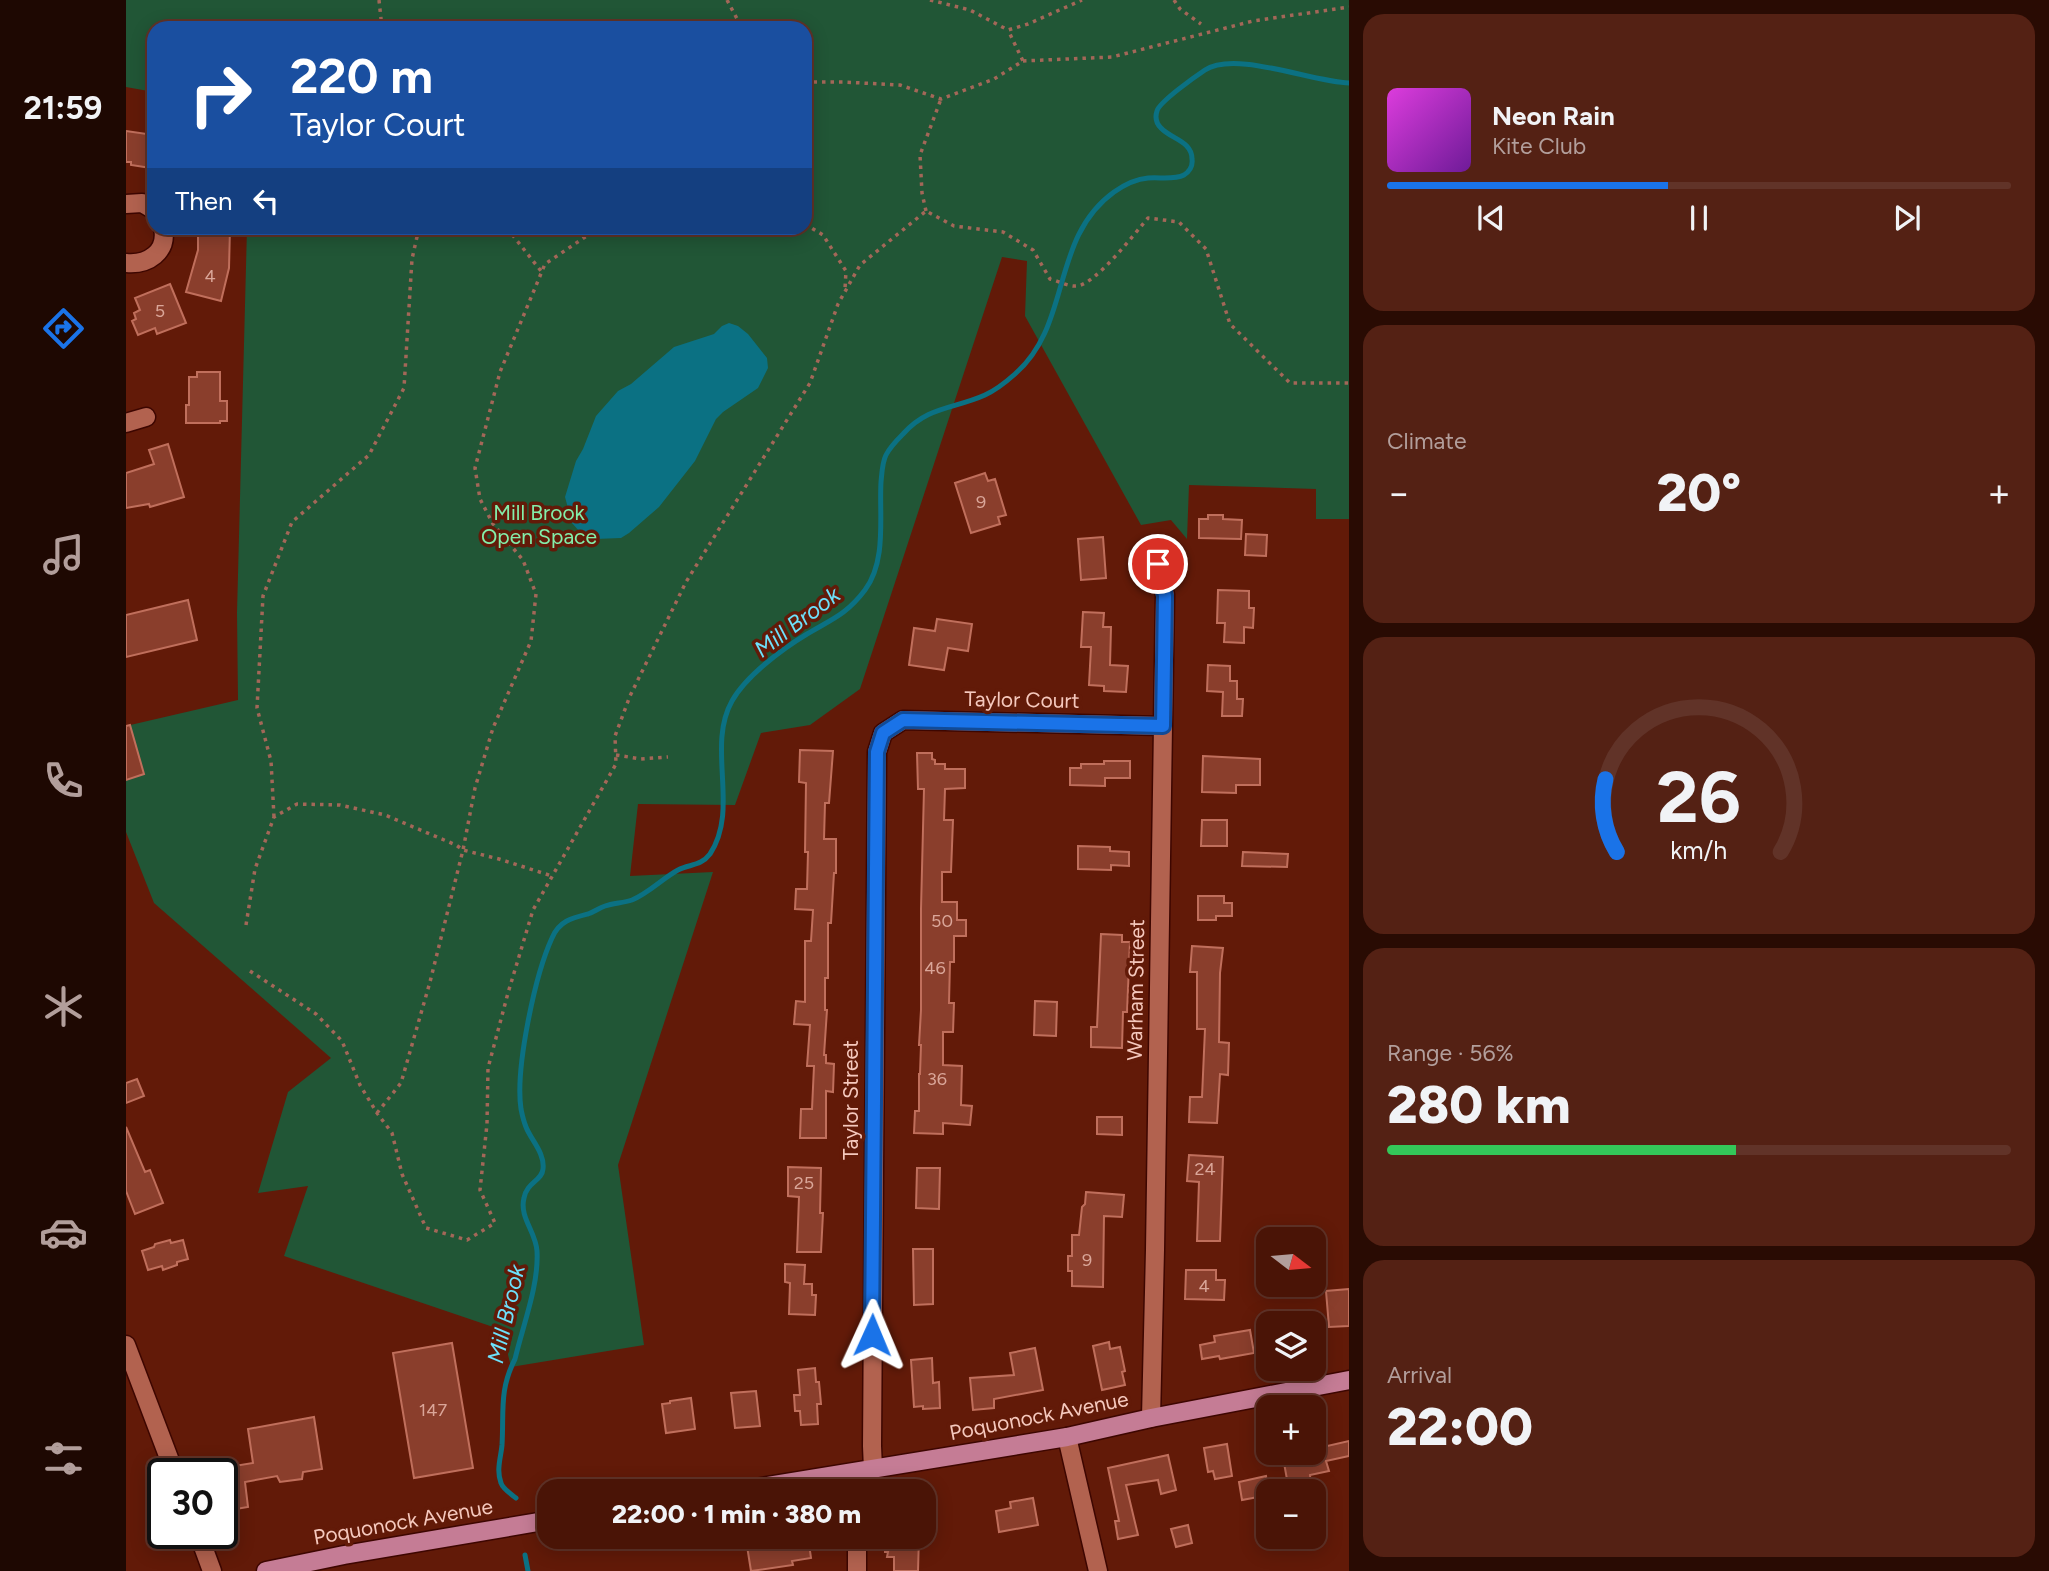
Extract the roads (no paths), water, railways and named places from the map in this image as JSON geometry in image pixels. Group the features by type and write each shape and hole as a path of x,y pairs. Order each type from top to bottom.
{"main road":[{"name":"Poquonock Avenue","path":"810,1479 1067,1437 1349,1380"},
{"name":"Poquonock Avenue","path":"266,1571 312,1566 537,1523"}],"street":[{"path":"126,204 142,203 147,206"},
{"path":"126,263 138,264 152,258 162,246 164,235"},
{"path":"126,423 146,417"},
{"name":"Warham Street","path":"1151,1418 1165,596 1158,564"},
{"name":"Taylor Court","path":"883,733 903,720 1163,726"},
{"name":"Taylor Street","path":"861,1479 872,1432 877,752 883,733"},
{"path":"126,1345 169,1458"},
{"path":"1067,1437 1098,1571"},
{"path":"204,1549 212,1571"},
{"path":"857,1549 857,1571"}],"water":[{"path":"729,323 748,334 767,358 768,368 758,388 716,419 695,461 659,507 629,533 621,538 595,539 579,531 572,523 565,497 576,461 596,416 618,391 631,384 674,347 714,334"}],"waterway":[{"name":"Mill Brook","path":"516,1498 502,1485 499,1473 503,1401 506,1381 515,1359 536,1277 536,1244 524,1212 524,1198 528,1188 543,1169 542,1158 521,1111 521,1071 533,998 555,932 571,919 638,897 672,873 699,863 710,854 722,818 722,738 732,701 746,682 765,664 797,640 845,611 865,590 872,578 879,552 881,482 888,452 903,434 922,418 993,391 1015,374 1033,354 1046,331 1080,233 1094,211 1114,192 1130,183 1148,178 1176,177 1189,170 1192,162 1189,148 1159,126 1156,118 1159,107 1178,89 1205,70 1218,65 1254,65 1349,83"},
{"name":"Mill Brook","path":"525,1555 528,1571"}],"park label":[{"name":"Mill Brook Open Space","path":"539,525"}]}
